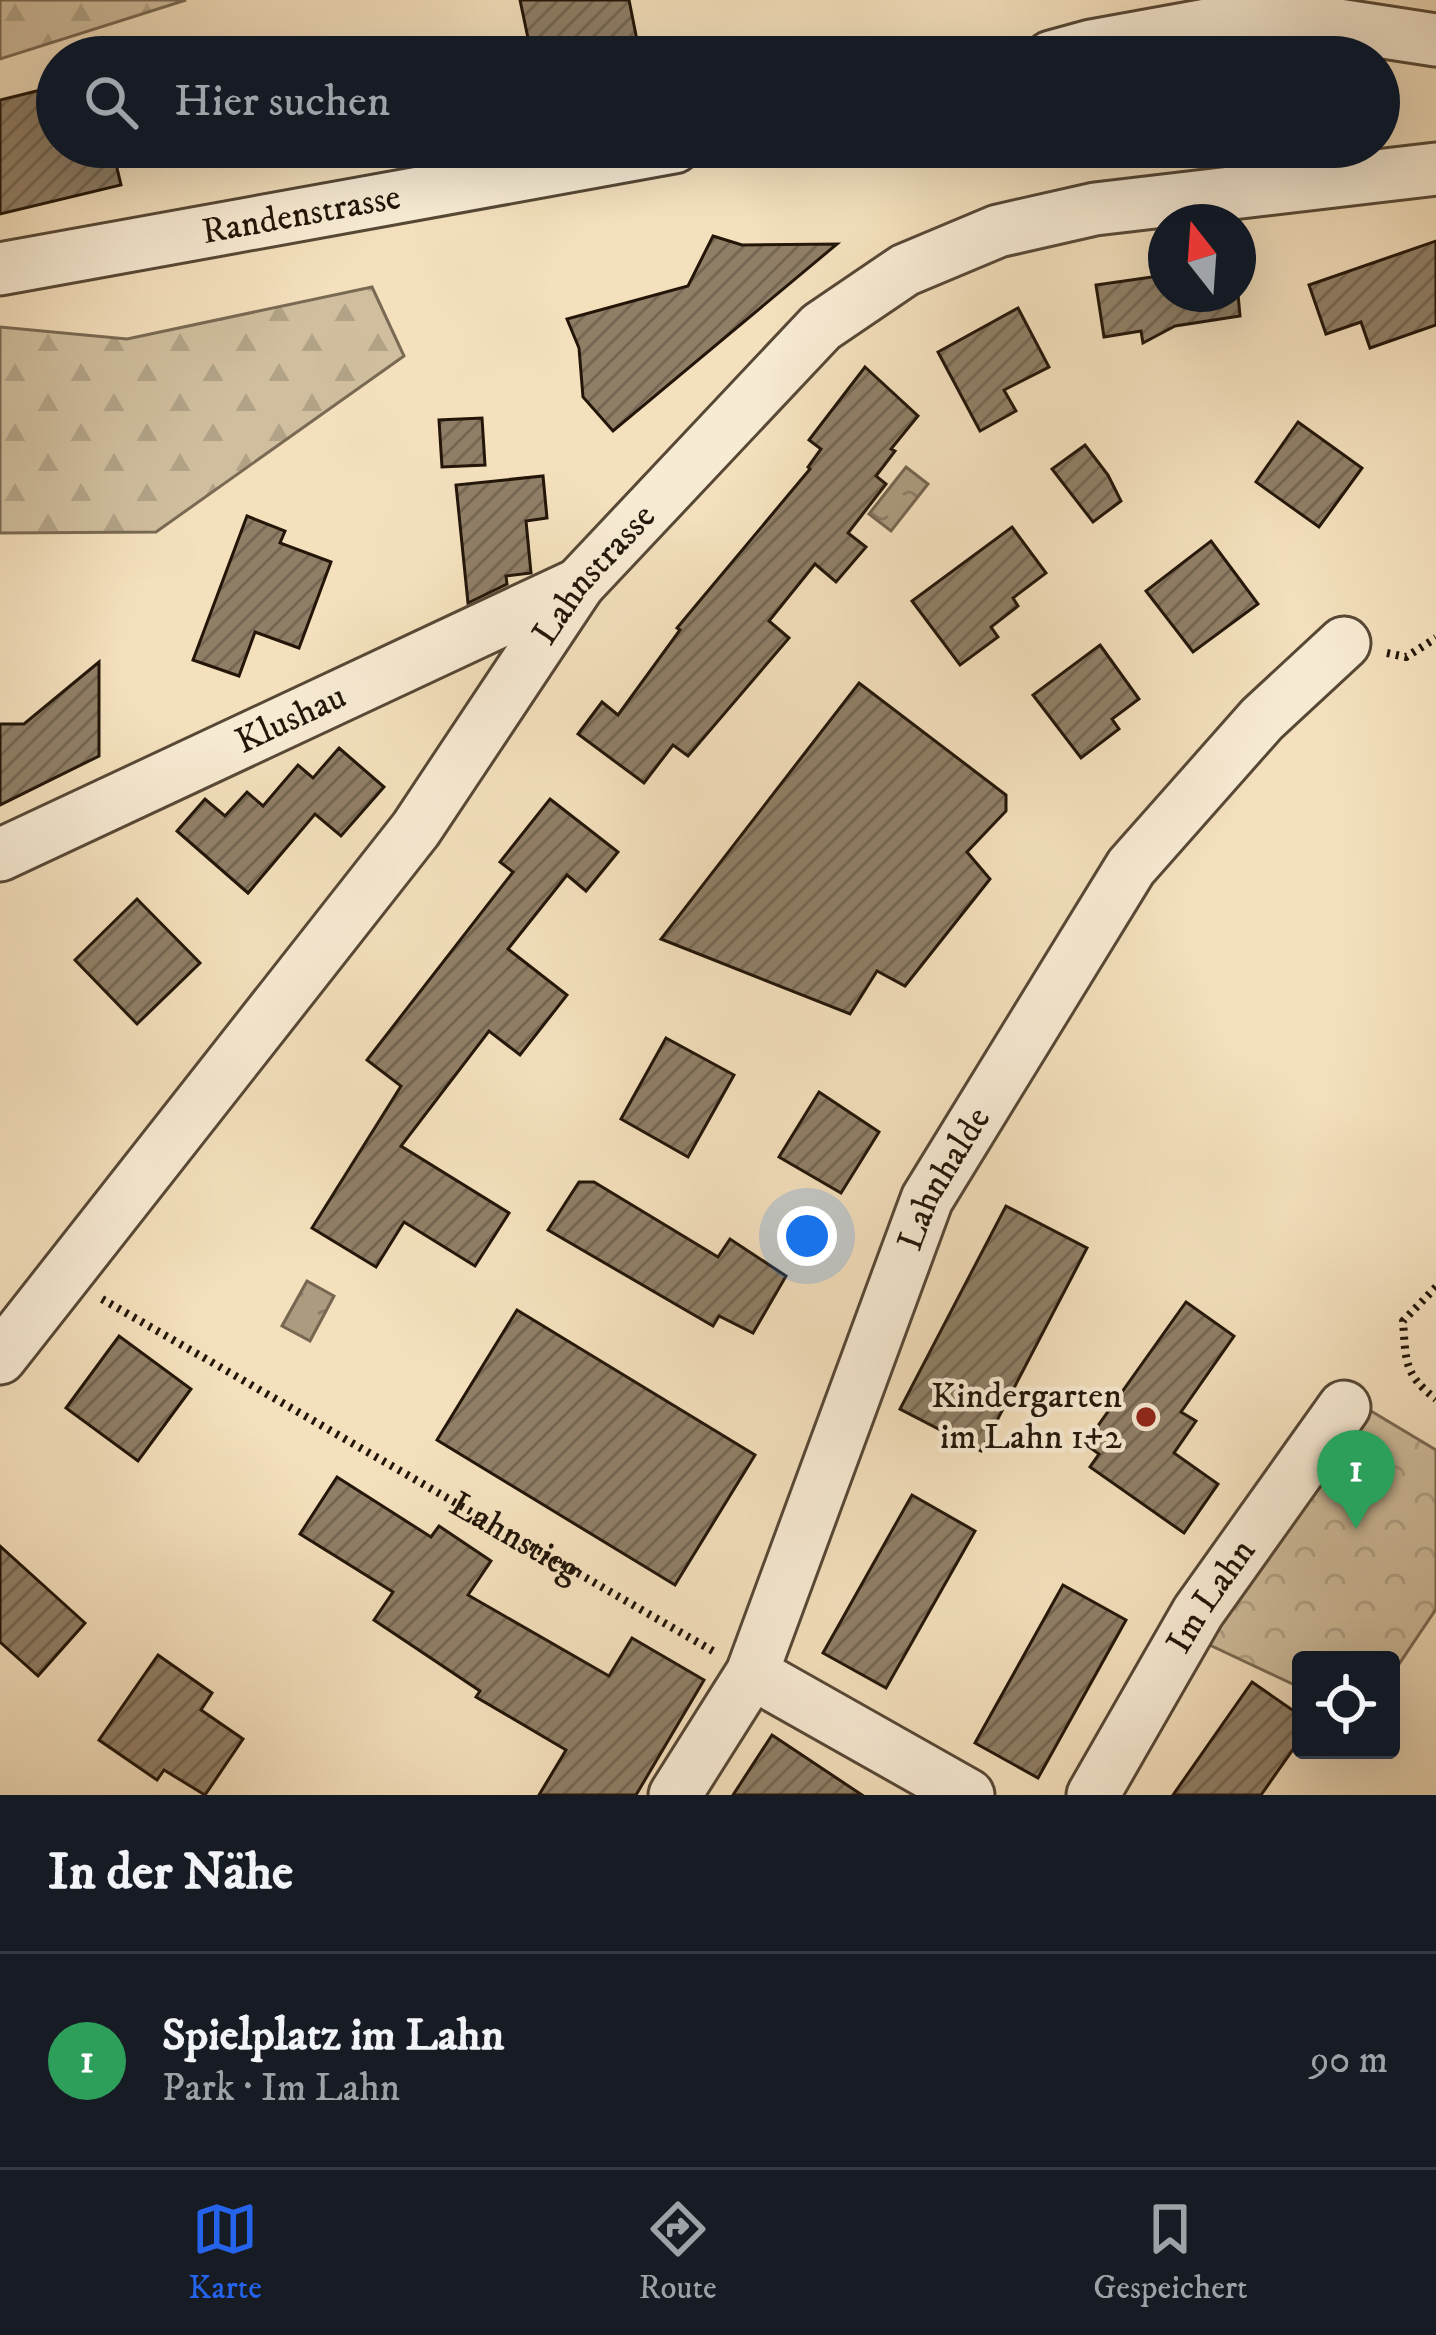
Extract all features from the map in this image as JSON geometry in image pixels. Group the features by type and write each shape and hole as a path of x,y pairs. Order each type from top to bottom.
{"street":[{"path":"1146,36 1207,25 1338,25 1436,40"},
{"name":"Randenstrasse","path":"0,269 558,168"},
{"name":"Lahnstrasse","path":"0,1358 416,829 579,584 821,327 905,270 998,231 1095,209 1436,169"},
{"name":"Klushau","path":"0,855 579,584"},
{"name":"Lahnhalde","path":"675,1795 752,1673 926,1199 1131,867 1262,719 1344,643"},
{"name":"Im Lahn","path":"1093,1795 1198,1612 1344,1407"},
{"path":"752,1673 968,1795"}],"path":[{"name":"Lahnstieg","path":"64,1278 752,1673"},
{"path":"1436,1287 1403,1321 1406,1365 1436,1399"}],"green space":[{"path":"0,0 186,0 73,36 36,36 36,48 0,59"},
{"path":"372,287 404,356 156,532 0,533 0,327 127,339"},
{"path":"1361,1405 1436,1450 1436,1609 1400,1663 1400,1651 1292,1651 1292,1684 1199,1640"}],"water":[{"path":"906,467 928,484 891,531 869,514"},
{"path":"307,1281 334,1296 310,1341 282,1326"}],"building":[{"path":"520,0 629,0 636,36 528,36"},
{"path":"36,91 36,168 117,168 121,185 0,214 0,100"},
{"path":"713,236 742,245 837,244 613,431 583,397 579,348 567,319 688,286"},
{"path":"1436,241 1436,325 1370,348 1361,322 1326,334 1309,285"},
{"path":"1148,278 1148,312 1240,312 1240,316 1175,326 1143,343 1141,331 1104,337 1096,285"},
{"path":"1018,308 1049,367 1004,390 1016,411 980,431 938,352"},
{"path":"865,367 918,416 876,476 886,484 848,533 866,547 836,582 815,564 769,621 789,638 688,756 673,745 644,783 578,734 602,702 618,715 680,630 677,628 810,469 821,449 809,440"},
{"path":"482,418 485,465 442,467 439,420"},
{"path":"1298,422 1362,468 1319,527 1256,482"},
{"path":"1085,445 1121,501 1093,522 1052,469"},
{"path":"543,476 547,518 526,521 531,573 506,576 507,584 468,603 456,485"},
{"path":"247,516 285,531 280,543 331,562 299,648 255,632 239,676 193,660"},
{"path":"1012,527 1046,573 1013,598 1018,606 991,627 998,637 960,665 912,601"},
{"path":"1211,541 1258,604 1193,652 1146,591"},
{"path":"1100,645 1139,699 1112,719 1119,729 1081,758 1033,695"},
{"path":"99,662 99,756 0,805 0,724 24,724"},
{"path":"859,683 1006,795 1006,811 967,852 990,879 905,986 877,971 850,1014 661,939"},
{"path":"339,748 384,787 341,836 315,814 248,893 177,831 205,799 225,816 247,792 263,806 298,765 313,778"},
{"path":"550,799 618,852 586,891 567,875 508,949 567,995 520,1055 489,1031 401,1146 509,1213 475,1266 404,1222 376,1267 312,1228 401,1086 367,1060 513,872 500,862"},
{"path":"137,899 200,963 137,1024 75,960"},
{"path":"666,1038 734,1075 688,1157 621,1119"},
{"path":"819,1092 879,1132 841,1193 779,1157"},
{"path":"579,1182 594,1182 718,1257 730,1239 786,1276 753,1333 719,1316 713,1326 548,1230"},
{"path":"1006,1206 1087,1248 981,1451 900,1409"},
{"name":"Kindergarten im Lahn 1+2","path":"1186,1302 1234,1336 1181,1412 1196,1421 1174,1453 1218,1484 1184,1533 1090,1467 1099,1454 1085,1444"},
{"path":"517,1310 755,1455 675,1585 437,1440"},
{"path":"119,1336 191,1389 138,1461 66,1408"},
{"path":"337,1477 431,1537 439,1526 491,1561 468,1595 609,1676 632,1638 704,1680 636,1795 539,1795 566,1750 476,1697 480,1691 374,1620 393,1592 300,1534"},
{"path":"912,1495 975,1531 886,1688 823,1653"},
{"path":"0,1546 85,1623 38,1676 0,1642"},
{"path":"1063,1585 1126,1620 1038,1778 975,1743"},
{"path":"158,1655 212,1693 201,1710 243,1739 205,1795 164,1770 157,1780 99,1740"},
{"path":"1252,1682 1292,1710 1292,1751 1261,1795 1173,1795"},
{"path":"772,1735 862,1795 733,1795"}],"place":[{"name":"Kindergarten im Lahn 1+2","path":"1146,1417"},
{"name":"Spielplatz im Lahn","path":"1356,1529"}]}
